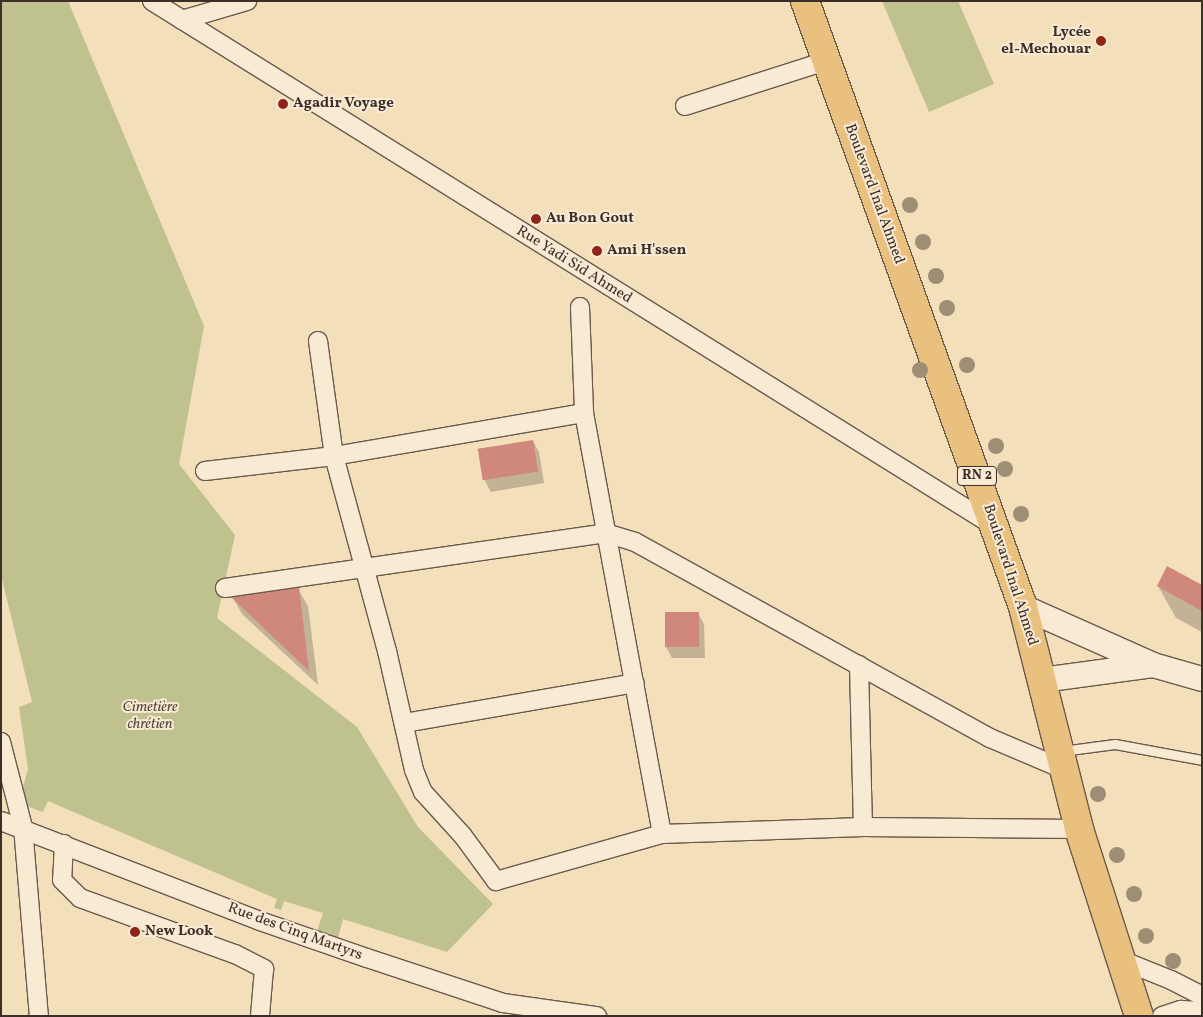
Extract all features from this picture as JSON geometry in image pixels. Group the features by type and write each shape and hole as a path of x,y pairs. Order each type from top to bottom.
{"main road":[{"name":"Boulevard Inal Ahmed","path":"805,1 1023,607 1079,829 1119,959 1139,1016"},
{"path":"1023,607 1153,665 1202,679"},
{"path":"1042,680 1153,665"}],"street":[{"name":"Rue Yadi Sid Ahmed","path":"152,1 996,528"},
{"path":"182,20 247,1"},
{"path":"685,106 826,61"},
{"path":"580,307 584,413 662,834"},
{"path":"318,341 334,456 366,570 414,770 423,792 464,836 496,881 662,834 863,827 1079,829"},
{"path":"205,472 334,456 584,413"},
{"path":"224,588 366,570 606,533 635,542 990,738 1062,760"},
{"path":"859,665 863,827"},
{"path":"404,723 635,683"},
{"path":"1,742 23,826 39,1016"},
{"name":"Rue des Cinq Martyrs","path":"1,821 23,826 260,921 503,1009 597,1016"},
{"path":"64,844 62,880 80,898 235,954 264,969 260,1016"},
{"path":"1119,959 1172,980 1202,996"},
{"path":"1162,1016 1182,1010 1202,1010"}],"lane":[{"path":"1062,760 1115,744 1202,760"}],"green space":[{"name":"Cimetière chrétien","path":"1,1 68,1 204,326 179,464 235,535 217,618 357,727 418,827 493,904 447,952 343,919 338,938 316,934 323,913 284,901 281,910 274,908 277,899 48,801 43,812 26,806 23,787 28,769 19,707 32,702 1,575"},
{"path":"882,1 958,1 994,84 929,112"}],"building":[{"path":"533,440 538,472 483,480 478,449"},
{"path":"1167,566 1202,585 1202,611 1157,586"},
{"path":"299,587 309,671 231,597"},
{"path":"665,612 699,612 699,647 665,647"}],"place":[{"name":"Lycée el-Mechouar","path":"1101,41"},
{"name":"Agadir Voyage","path":"283,104"},
{"name":"Au Bon Gout","path":"536,219"},
{"name":"Ami H'ssen","path":"597,251"},
{"name":"New Look","path":"135,932"}]}
